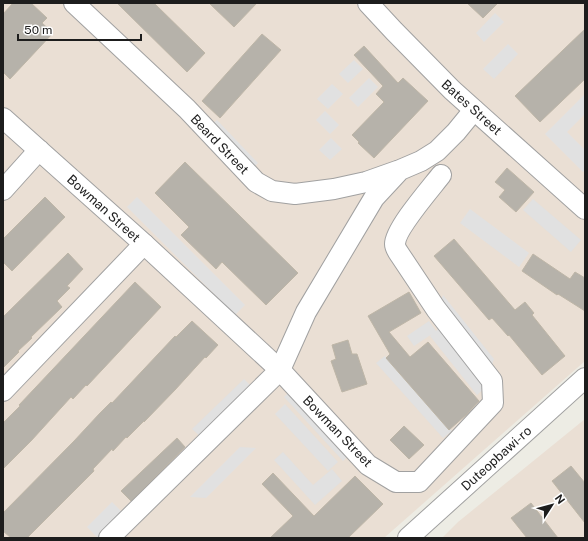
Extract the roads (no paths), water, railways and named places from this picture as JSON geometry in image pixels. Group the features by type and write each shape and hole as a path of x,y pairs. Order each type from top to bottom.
{"street":[{"name":"Beard Street","path":"74,3 187,109 256,182 272,191 294,194 334,189 366,182 400,170 421,161 437,151 456,132 474,110"},
{"name":"Bates Street","path":"368,3 452,90 583,208"},
{"name":"Bowman Street","path":"3,118 144,244 280,370 368,465 396,482 419,482 493,403 492,381 436,309 400,255 395,244 399,230 441,175"},
{"path":"3,190 38,150"},
{"path":"109,538 280,370 306,312 374,198 400,170"},
{"path":"3,391 144,244"},
{"name":"Duteopbawi-ro","path":"408,538 585,378"}]}
